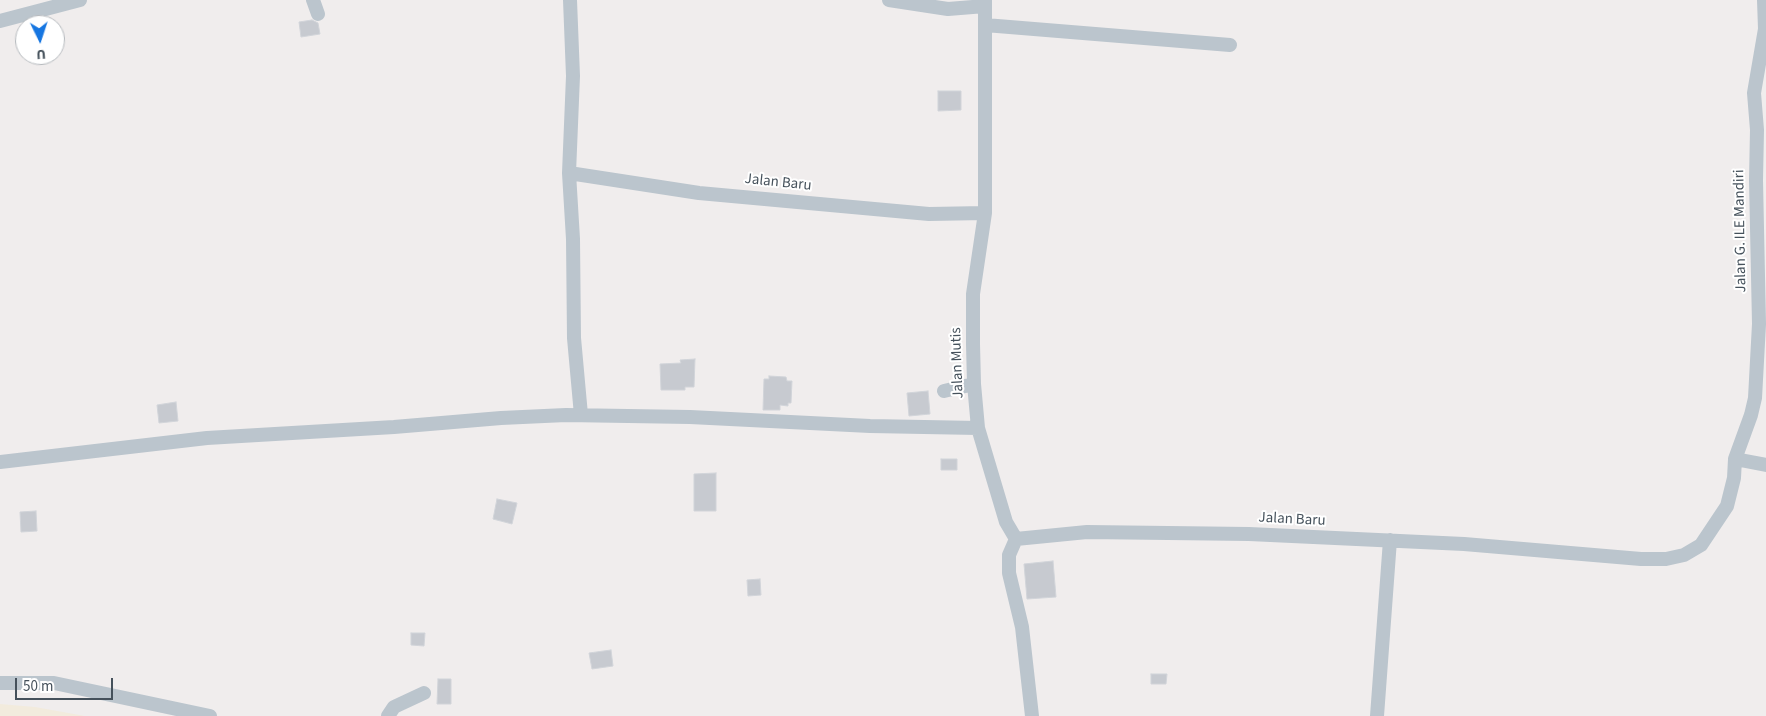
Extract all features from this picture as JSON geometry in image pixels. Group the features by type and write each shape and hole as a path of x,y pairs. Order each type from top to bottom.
{"street":[{"path":"0,21 80,0"},
{"path":"313,0 318,14"},
{"path":"570,0 573,76 570,173 574,338 581,415"},
{"path":"889,0 948,9 985,3"},
{"name":"Jalan G. ILE Mandiri","path":"1390,540 1464,544 1641,559 1666,559 1684,555 1701,544 1727,506 1734,478 1735,459 1755,398 1758,360 1759,282 1756,180 1757,130 1754,93 1765,29 1764,0"},
{"name":"Jalan Mutis","path":"985,3 985,213 973,294 972,344 974,384 978,428 1006,522 1016,539"},
{"path":"985,25 1230,45"},
{"name":"Jalan Baru","path":"570,173 699,193 929,214 985,213"},
{"path":"944,391 974,384"},
{"path":"0,462 206,438 394,427 501,418 581,415 978,428"},
{"path":"1735,459 1766,466"},
{"name":"Jalan Baru","path":"1016,539 1087,532 1249,534 1390,540"},
{"path":"1016,539 1009,555 1009,573 1022,626 1032,716"},
{"path":"1377,716 1390,540"},
{"path":"0,683 54,683 210,716"},
{"path":"388,716 394,707 424,693"}],"sand":[{"path":"0,704 35,707 85,716 0,716"}],"building":[{"path":"312,20 318,23 320,34 301,37 299,22"},
{"path":"938,91 961,91 961,110 938,111"},
{"path":"695,359 694,387 685,387 685,390 661,390 660,364 681,363 680,360"},
{"path":"769,376 786,377 787,381 792,381 791,403 788,403 788,406 780,405 780,410 763,410 764,379 769,379"},
{"path":"928,391 930,414 909,416 907,393"},
{"path":"176,402 178,421 159,423 157,405"},
{"path":"941,459 957,459 957,470 941,470"},
{"path":"716,473 716,511 694,511 694,474"},
{"path":"497,499 517,503 512,524 493,519"},
{"path":"36,511 37,531 21,532 20,512"},
{"path":"1053,561 1056,597 1027,599 1024,564"},
{"path":"760,579 761,595 748,596 747,580"},
{"path":"411,633 425,633 424,646 411,645"},
{"path":"611,650 613,666 592,669 589,653"},
{"path":"1151,674 1167,674 1166,684 1151,684"},
{"path":"438,679 451,679 451,704 437,704"}]}
